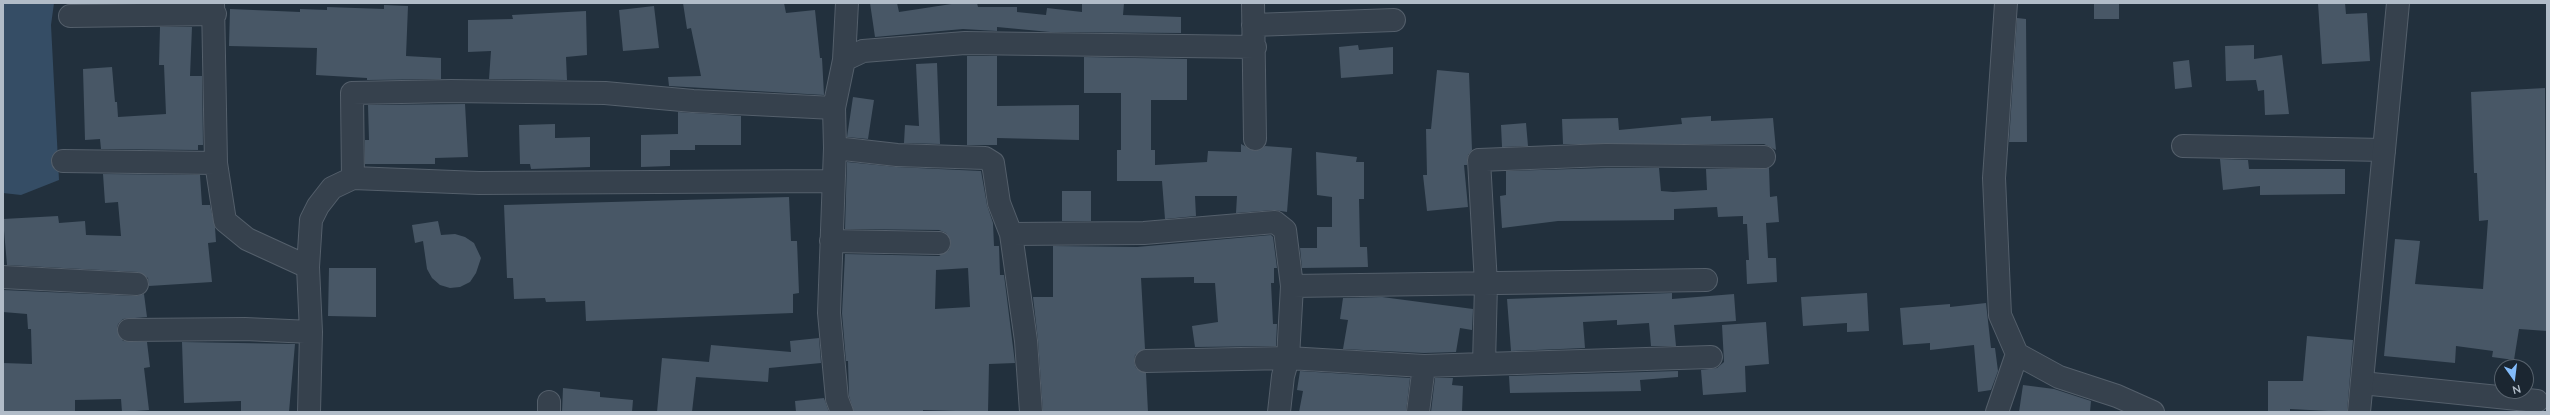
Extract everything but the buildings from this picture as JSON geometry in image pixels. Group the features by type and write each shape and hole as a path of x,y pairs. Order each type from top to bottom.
{"street":[{"path":"842,412 837,399 829,313 832,181 835,148 834,108 844,60 847,3"},
{"path":"1253,3 1255,47 1255,139"},
{"path":"2006,3 1994,178 2000,315 2017,354 2059,377 2117,396 2153,412"},
{"path":"2359,412 2398,3"},
{"path":"70,16 214,8 216,163 225,221 246,239 308,267"},
{"path":"1254,25 1394,20"},
{"path":"844,60 863,52 965,43 1255,47"},
{"path":"353,178 352,93 451,91 605,93 693,101 834,108"},
{"path":"2183,146 2384,150"},
{"path":"835,148 897,155 990,160 994,169 999,203 1011,234 1026,341 1031,412"},
{"path":"1484,364 1486,284 1479,160 1606,155 1764,157"},
{"path":"63,161 216,163"},
{"path":"309,412 311,332 308,267 311,220 318,206 332,188 353,178 479,183 832,181"},
{"path":"1011,234 1151,233 1275,222 1285,230 1292,286 1288,358 1283,376 1279,412"},
{"path":"831,241 940,243"},
{"path":"3,277 137,284"},
{"path":"1292,286 1706,280"},
{"path":"129,330 245,329 311,332"},
{"path":"1997,412 2017,354"},
{"path":"1146,361 1288,358 1424,366 1711,357"},
{"path":"1418,412 1424,366"},
{"path":"2362,383 2537,401"}],"water":[{"path":"3,3 54,3 51,25 59,180 21,195 3,193"}]}
